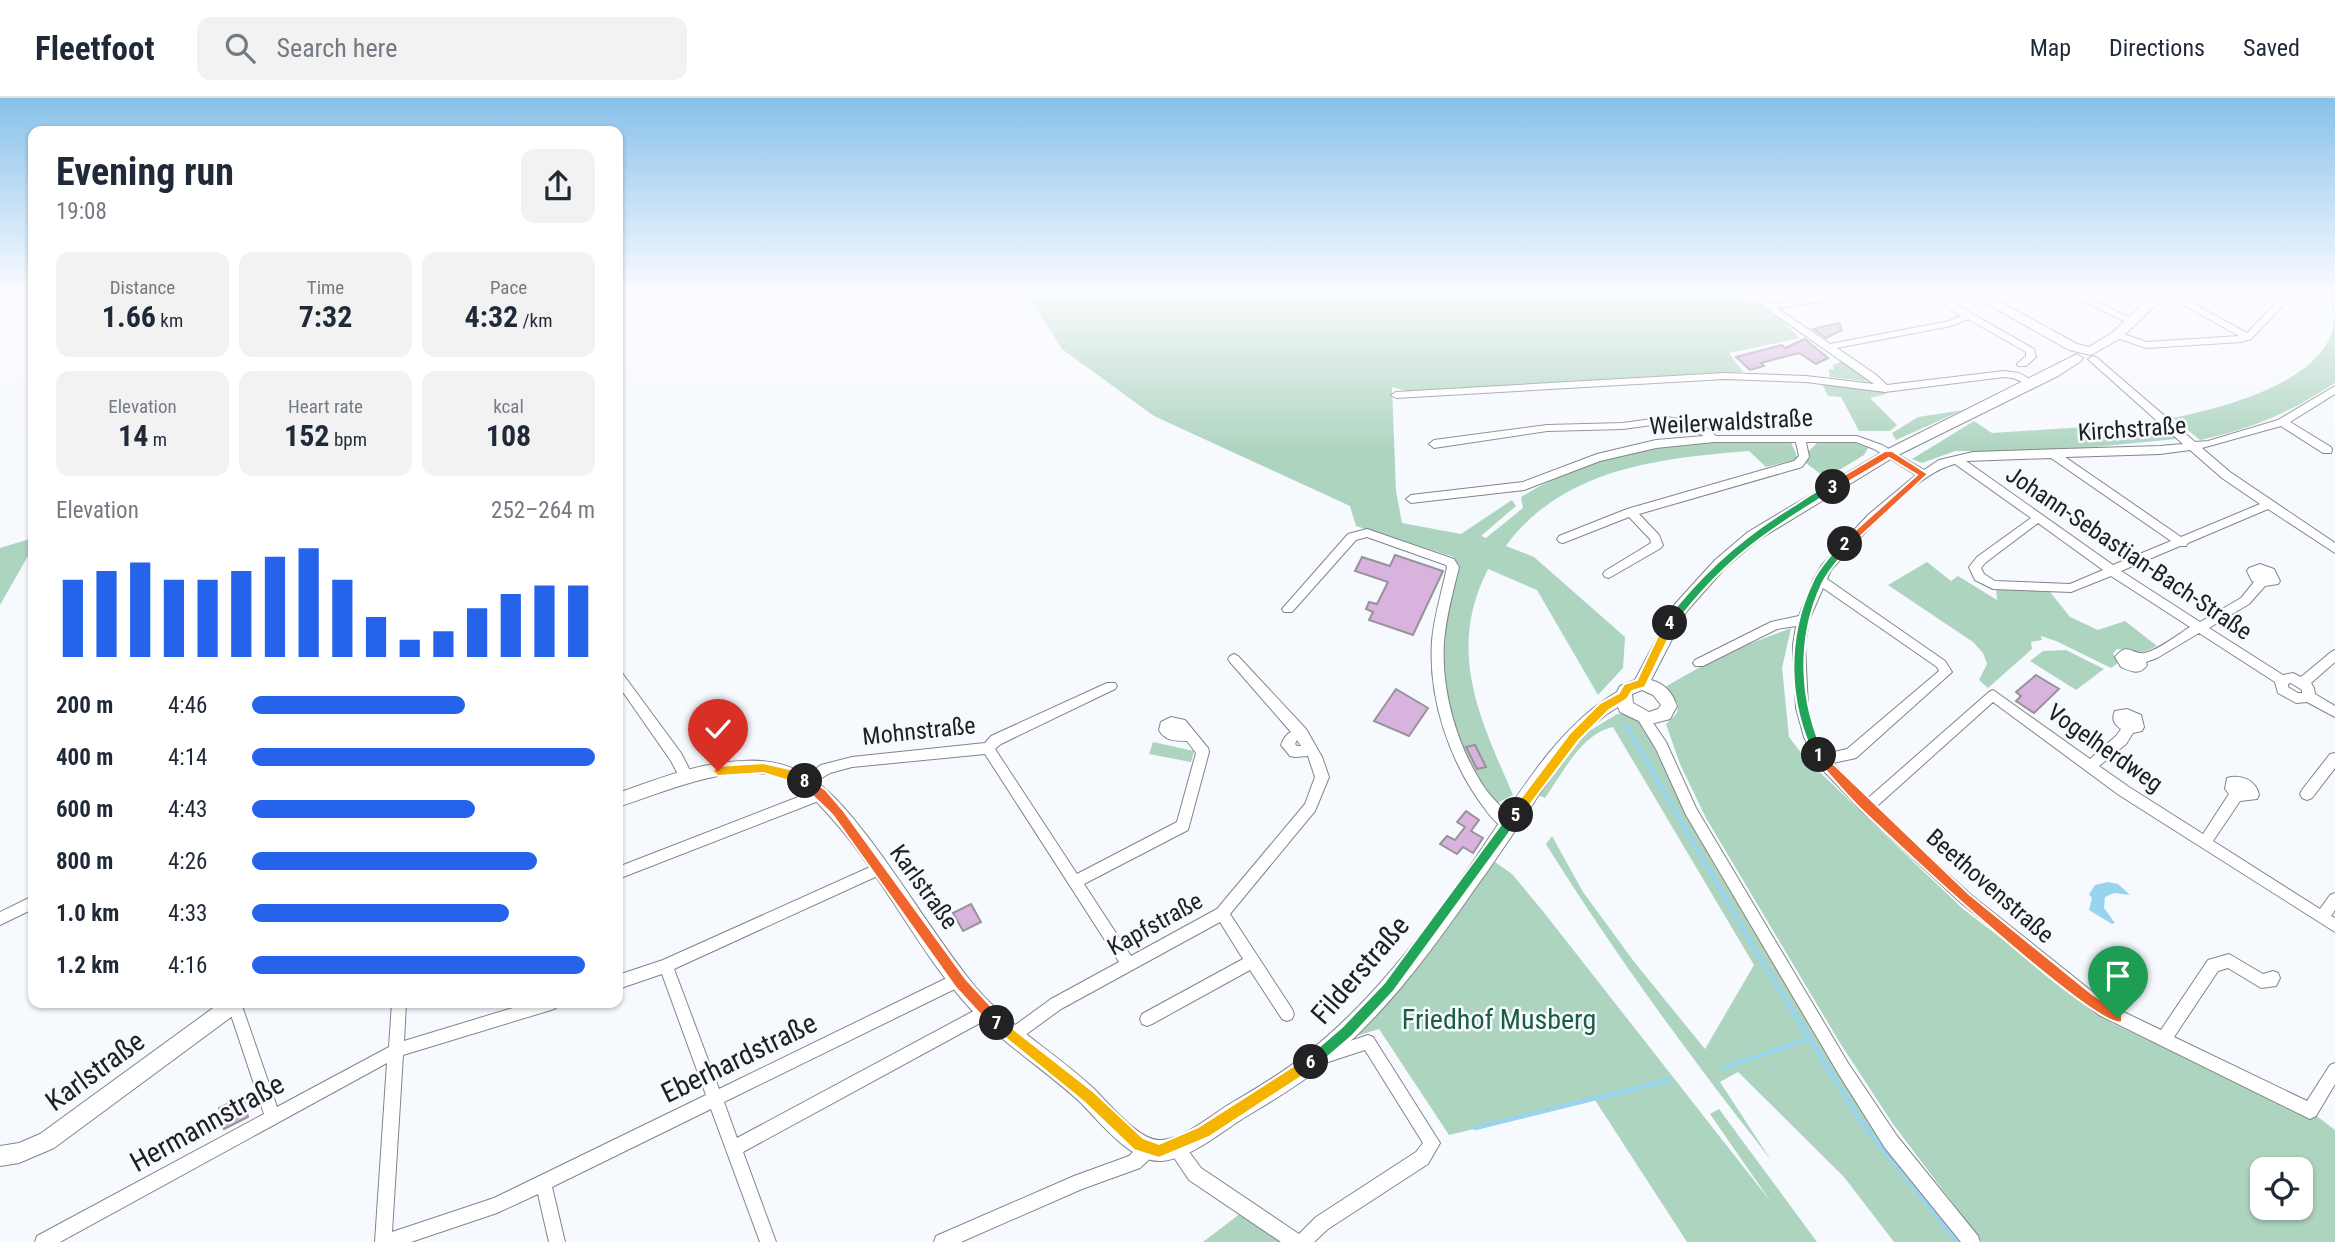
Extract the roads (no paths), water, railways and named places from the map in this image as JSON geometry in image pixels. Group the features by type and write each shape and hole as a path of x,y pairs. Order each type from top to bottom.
{"main road":[{"path":"2062,345 2075,353 2092,355 2104,345"},
{"path":"1641,684 1673,617 1695,589 1731,554 1768,526 1889,454 2032,383 2075,353"},
{"path":"1657,655 1658,689"},
{"path":"1641,684 1658,689 1667,698 1669,706 1638,710 1628,687 1641,684"},
{"name":"Filderstraße","path":"1148,1149 1159,1151 1175,1147 1261,1096 1319,1056 1394,981 1564,748 1597,715 1638,710"},
{"name":"Karlstraße","path":"623,798 687,778 749,767 781,771 832,805 958,980 986,1012 1012,1036 1079,1088 1133,1140 1148,1149"},
{"name":"Karlstraße","path":"10,1155 64,1129 228,1008"}],"street":[{"path":"1828,347 1836,345"},
{"path":"2021,345 2031,351 2031,357 2022,364"},
{"path":"1828,347 1871,376 1885,389"},
{"path":"2092,355 2189,442 2267,505 2335,549"},
{"path":"1396,395 1724,376 1806,379 1885,389 1960,377 2015,375 2032,383"},
{"name":"Kirchstraße","path":"1923,474 1956,458 2055,455 2246,435 2282,422 2335,389"},
{"path":"1434,444 1547,428 1623,426 1666,420 1684,422 1714,439"},
{"path":"2282,422 2327,450"},
{"name":"Weilerwaldstraße","path":"1411,499 1516,488 1627,449 1714,439 1857,439 1889,454"},
{"path":"1563,540 1631,512 1798,464 1804,457 1800,439"},
{"path":"1889,454 1923,474"},
{"path":"2055,455 2182,543"},
{"name":"Johann-Sebastian-Bach-Straße","path":"1956,458 2113,571 2281,680 2282,690 2301,699 2309,697"},
{"name":"Beethovenstraße","path":"1923,474 1872,517 1846,544 1819,580 1803,620 1798,665 1802,708 1810,737 1822,760 1867,807 1965,898 2087,998 2163,1040 2310,1111 2335,1070"},
{"path":"2038,518 1975,567 1979,577 1993,585 2058,590 2083,585 2267,505"},
{"path":"1609,574 1657,545 1655,538 1631,512"},
{"path":"1288,609 1352,537 1359,533 1450,562 1453,568 1438,641 1442,697 1454,736 1479,789 1494,812 1509,824"},
{"path":"1819,580 1945,661 1946,672 1851,754 1822,760"},
{"path":"2139,659 2153,655 2245,601 2262,581"},
{"path":"1699,663 1775,625 1803,620"},
{"path":"2303,683 2335,655"},
{"name":"Kapfstraße","path":"1012,1036 1046,1010 1222,913 1310,807 1322,773 1312,750 1295,752 1287,745 1292,737 1301,733 1234,659"},
{"path":"2281,680 2292,678 2303,683 2309,690 2309,697 2335,712"},
{"path":"623,683 676,757 687,778"},
{"name":"Mohnstraße","path":"623,871 809,790 826,769 852,762 988,748 996,740 1111,686"},
{"name":"Vogelherdweg","path":"1867,807 1993,695 2089,767 2329,921"},
{"path":"1638,710 1661,746 1676,783 1706,838 1854,1087 1891,1142 1972,1242"},
{"path":"2089,767 2121,740 2129,728"},
{"path":"1076,881 1183,826 1203,756 1201,749 1188,736"},
{"path":"988,748 1128,964"},
{"path":"2307,794 2335,758"},
{"path":"2205,842 2237,794"},
{"path":"623,980 666,966 879,869"},
{"path":"2329,921 2335,899"},
{"path":"0,919 28,905"},
{"path":"1222,913 1287,1014"},
{"path":"1147,1019 1252,961"},
{"path":"2163,1040 2213,965 2229,961 2261,981 2271,981 2273,978"},
{"path":"666,966 768,1242"},
{"name":"Eberhardstraße","path":"384,1242 485,1210 958,980"},
{"path":"237,1008 273,1117"},
{"path":"384,1242 399,1008"},
{"name":"Hermannstraße","path":"43,1242 397,1050 535,1008"},
{"path":"733,1149 986,1012"},
{"path":"1303,1242 1322,1223 1422,1158 1432,1143 1368,1042 1319,1056"},
{"path":"1175,1147 1195,1174 1296,1242"},
{"name":"Filderstraße","path":"942,1242 1072,1185 1134,1162 1148,1149"},
{"path":"0,1169 10,1155"},
{"path":"543,1182 557,1242"}],"water":[{"path":"2108,882 2118,884 2130,895 2114,893 2105,897 2104,908 2115,923 2112,924 2089,910 2092,898 2089,894 2095,885"}],"waterway":[{"path":"1626,726 1809,1038"},
{"path":"1724,1068 1809,1038"},
{"path":"1809,1038 1861,1122 1958,1242"},
{"path":"1475,1128 1669,1080"}],"park label":[{"name":"Friedhof Musberg","path":"1499,1019"}]}
